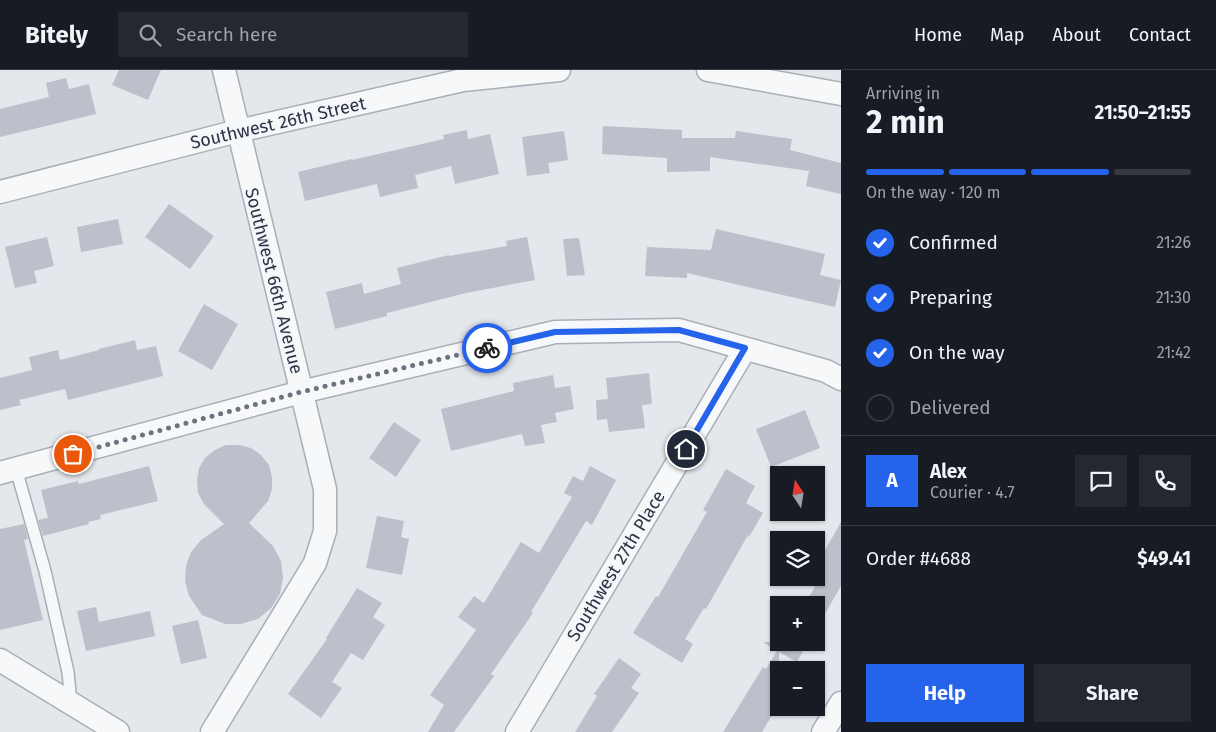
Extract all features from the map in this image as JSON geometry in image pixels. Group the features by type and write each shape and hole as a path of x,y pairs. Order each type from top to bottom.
{"street":[{"name":"Southwest 66th Avenue","path":"212,732 314,563 325,531 325,489 224,70"},
{"name":"Southwest 26th Street","path":"0,192 238,131 463,80 559,70"},
{"path":"708,70 841,94"},
{"path":"8,471 301,392 555,332 679,330 826,371 841,379"},
{"name":"Southwest 27th Place","path":"517,732 745,348"},
{"path":"0,660 118,732"},
{"path":"823,732 841,703"}],"lane":[{"path":"8,471 45,571 68,672 71,704"}],"building":[{"path":"119,70 161,70 148,100 112,85"},
{"path":"66,78 69,89 89,84 96,114 0,137 0,109 49,97 46,83"},
{"path":"603,126 682,130 682,138 735,138 736,131 792,139 790,150 841,163 841,194 806,186 809,171 710,157 710,171 667,172 667,158 602,154"},
{"path":"467,130 468,139 490,134 499,174 455,184 451,166 415,175 418,188 380,197 377,184 305,201 298,172 444,139 443,135"},
{"path":"564,131 568,160 548,163 550,173 527,176 522,137"},
{"path":"169,204 214,236 190,269 145,237"},
{"path":"118,219 123,244 81,252 77,227"},
{"path":"716,229 825,254 820,275 841,280 835,307 687,273 687,278 645,276 647,247 711,250"},
{"path":"47,237 54,266 34,271 37,283 15,288 5,247"},
{"path":"527,237 535,280 466,293 387,313 387,316 335,329 326,292 362,283 364,294 401,284 397,268 449,255 507,246 506,241"},
{"path":"579,238 585,275 567,276 563,239"},
{"path":"204,304 238,324 212,370 178,351"},
{"path":"135,340 137,350 156,346 163,376 68,400 65,389 19,400 21,405 0,410 0,378 32,370 29,357 58,350 60,360"},
{"path":"649,373 652,404 642,405 645,428 609,432 607,419 597,420 596,400 608,399 606,378"},
{"path":"553,375 555,388 570,386 574,409 555,413 557,422 541,425 545,443 525,446 522,434 451,451 441,409 514,391 513,383"},
{"path":"805,410 820,448 771,466 756,429"},
{"path":"394,422 421,440 396,477 369,458"},
{"path":"226,445 239,445 251,448 261,455 269,465 272,489 268,501 249,523 273,546 281,561 283,578 280,594 271,608 258,619 241,624 225,624 202,615 189,596 185,581 186,566 191,552 201,540 224,524 204,504 198,493 197,481 199,468 205,458 215,450"},
{"path":"149,466 158,501 100,515 101,519 88,522 89,524 43,536 38,520 48,518 41,490 78,481 79,484"},
{"path":"590,466 616,480 592,525 586,521 531,612 533,613 491,674 494,676 454,732 428,732 444,705 430,695 476,630 458,617 474,596 484,603 521,542 539,553 572,497 564,493 573,476 583,481"},
{"path":"726,469 755,486 746,503 763,513 749,537 748,535 706,609 704,608 685,639 693,644 682,663 633,633 656,596 658,597 707,512 703,510"},
{"path":"377,516 404,521 401,537 409,539 402,575 366,568"},
{"path":"841,522 841,586 825,614 825,596 810,596 815,587 813,586 825,586 825,550"},
{"path":"24,524 28,539 24,540 43,620 0,630 0,529"},
{"path":"357,588 382,603 373,617 385,625 363,660 351,653 332,682 342,688 321,718 288,694 327,639"},
{"path":"96,607 99,622 150,611 155,636 86,651 77,611"},
{"path":"198,620 207,658 181,664 172,626"},
{"path":"763,642 770,642 770,646"},
{"path":"777,651 803,651 798,661 779,652 779,661 771,661"},
{"path":"619,658 641,674 631,688 639,693 612,732 575,732 597,696 594,694"},
{"path":"770,662 770,716 772,716 762,732 723,732 763,667 766,669"}],"way so far":[{"path":"73,454 301,392 487,348"}],"route":[{"path":"487,348 555,332 679,330 745,348 686,449"}]}
